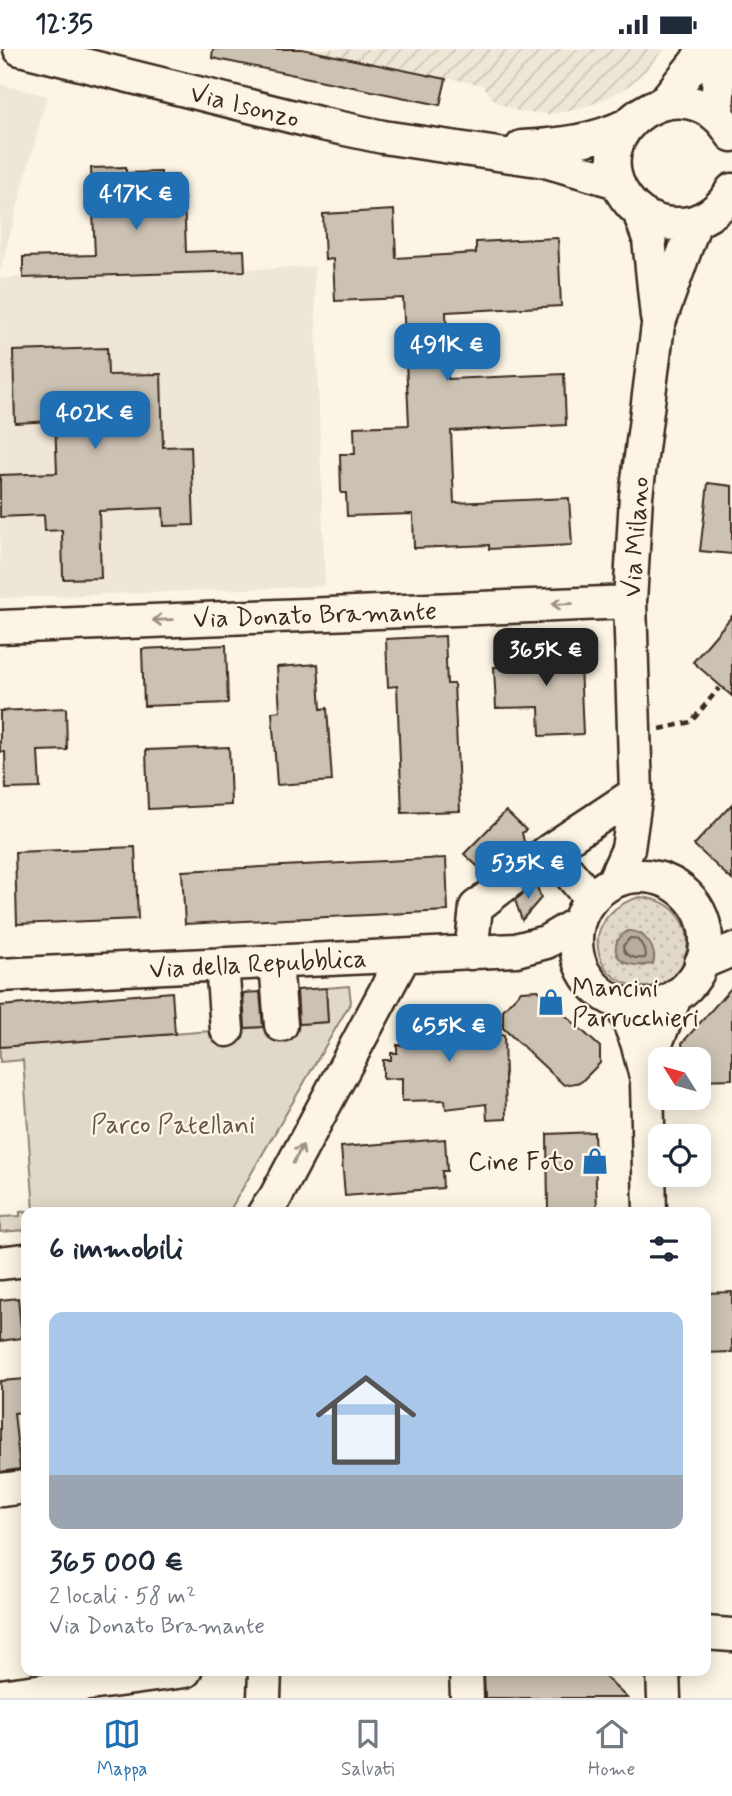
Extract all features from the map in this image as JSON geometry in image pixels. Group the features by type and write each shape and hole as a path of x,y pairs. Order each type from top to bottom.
{"street":[{"name":"Via Isonzo","path":"20,49 322,124 383,137 545,161 617,182"},
{"path":"664,102 703,49"},
{"path":"720,49 724,125"},
{"path":"664,102 682,101 701,106 724,125"},
{"name":"Via Isonzo","path":"472,149 556,146 606,135 629,124 645,110 664,102"},
{"path":"629,124 618,142 615,162 617,182 639,212 666,224 695,222 716,211 732,191"},
{"name":"Via Milano","path":"639,212 649,239 658,325"},
{"name":"Via Milano","path":"594,901 628,849 636,793 630,601 636,496 658,325 695,222"},
{"name":"Via Donato Bramante","path":"0,627 630,601"},
{"path":"471,953 476,907 550,850 636,793"},
{"name":"Via Milano","path":"636,793 649,856 665,881"},
{"path":"550,850 594,901"},
{"path":"639,876 665,881 681,890 694,904 702,920 705,934 701,963 687,986 676,995 650,1005 621,1003 594,986 584,973 576,949 594,901 639,876"},
{"name":"Via della Repubblica","path":"0,975 516,950 546,942 594,901"},
{"path":"702,920 732,930"},
{"name":"Via della Repubblica","path":"516,950 544,956 584,973"},
{"path":"701,963 732,950"},
{"path":"268,1207 404,956"},
{"path":"276,962 281,1025"},
{"path":"222,964 226,1030"},
{"path":"647,1082 656,1042 676,995"},
{"path":"621,1003 637,1042 647,1082 650,1207"},
{"path":"0,1263 21,1261"},
{"path":"0,1490 21,1488"},
{"path":"711,1633 732,1635"},
{"path":"15,1696 152,1676"},
{"path":"264,1698 265,1676"},
{"path":"466,1676 467,1698"},
{"path":"663,1676 664,1698"}],"path":[{"path":"635,735 691,722 719,688"}],"shaded area":[{"path":"302,49 664,49 647,70 626,88 575,110 548,114 520,112 496,102 482,85"},
{"path":"0,84 47,96 0,272"},
{"path":"314,267 325,586 0,598 0,278"}],"green space":[{"path":"640,897 663,903 679,916 686,932 687,950 681,966 669,979 653,986 631,985 618,979 604,966 598,950 600,929 604,921 619,906","holes":["641,933 650,945 644,966 623,962 616,950 617,940"]},
{"name":"Parco Patellani","path":"349,986 351,1002 232,1207 34,1207 23,1060 0,1062 0,1047 328,1022 326,988"},
{"name":"Parco Patellani","path":"20,1212 21,1230 0,1232 0,1217 20,1216"}],"water":[{"path":"628,931 639,934 648,941 652,947 653,964 632,965 620,959 616,946 620,937"}],"building":[{"path":"213,49 302,49 446,79 440,105 212,58"},
{"path":"126,167 126,173 161,172 161,176 178,175 178,196 184,196 186,252 244,250 245,271 23,278 23,257 95,255 91,168"},
{"path":"394,210 396,258 476,253 476,242 558,238 561,306 446,312 448,379 564,374 566,425 451,431 454,503 569,498 572,545 489,549 489,545 414,548 413,514 347,516 346,493 341,493 340,454 355,454 354,427 409,425 403,298 335,301 333,259 325,260 323,214"},
{"path":"107,348 108,375 161,374 163,447 191,446 194,525 164,526 163,508 99,511 101,578 63,579 62,530 45,531 44,515 0,517 0,475 57,473 55,421 15,423 13,351"},
{"path":"708,483 732,486 732,554 700,551"},
{"path":"732,616 732,696 693,662"},
{"path":"445,636 447,684 454,684 460,811 402,813 397,686 388,687 386,639"},
{"path":"579,642 583,734 540,736 539,707 496,708 494,667 537,665 536,644"},
{"path":"226,645 228,703 144,706 142,649"},
{"path":"318,664 321,709 327,708 332,781 277,785 272,712 280,711 277,667"},
{"path":"66,708 67,750 38,751 40,788 6,789 5,752 0,752 0,711"},
{"path":"229,747 231,805 148,809 146,750"},
{"path":"732,804 732,880 694,845"},
{"path":"506,811 526,830 522,833 525,846 503,863 501,856 485,873 464,854"},
{"path":"135,847 138,919 17,924 15,852"},
{"path":"446,858 448,911 185,924 182,871"},
{"path":"536,884 541,898 522,920 515,900"},
{"path":"732,987 732,1079 711,1080 711,1047 682,1047 682,1043"},
{"path":"326,988 328,1022 299,1024 297,990"},
{"path":"538,990 600,1047 600,1063 581,1082 564,1085 503,1028 503,1010 521,991"},
{"path":"172,992 175,1034 0,1047 0,1006"},
{"path":"260,992 263,1027 245,1028 243,993"},
{"path":"456,1009 456,1028 464,1028 464,1037 504,1035 506,1119 487,1120 486,1104 446,1109 445,1100 402,1101 402,1078 383,1079 383,1060 391,1060 391,1053 397,1053 397,1045 403,1045 403,1011"},
{"path":"594,1132 597,1207 548,1207 547,1134"},
{"path":"445,1139 447,1171 442,1171 443,1188 345,1196 341,1147"},
{"path":"732,1292 732,1352 711,1353 711,1293"},
{"path":"18,1298 21,1338 0,1341 0,1300"},
{"path":"21,1379 21,1412 14,1413 20,1469 0,1472 0,1381"},
{"path":"484,1676 604,1676 627,1698 485,1698"}],"place":[{"name":"Mancini Parrucchieri","path":"551,1002"},
{"name":"Cine Foto","path":"595,1161"}]}
